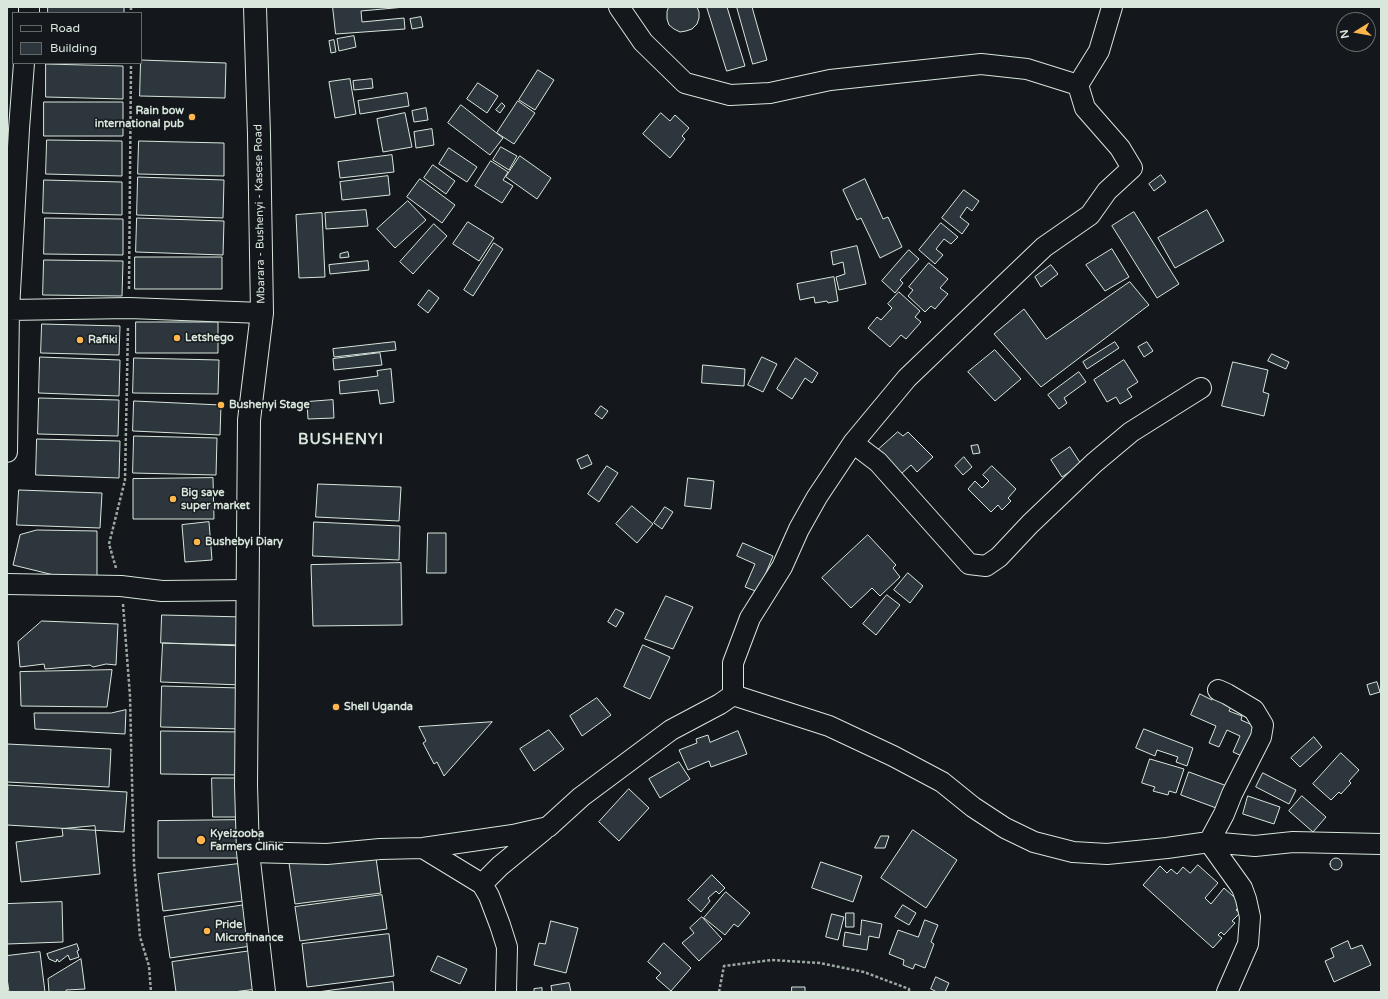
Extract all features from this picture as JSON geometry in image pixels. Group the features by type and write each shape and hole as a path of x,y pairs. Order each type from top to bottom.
{"main road":[{"name":"Mbarara - Bushenyi - Kasese Road","path":"255,7 262,313 249,420 246,777 248,852 264,992"}],"street":[{"path":"618,7 644,42 685,83 730,95 770,93 830,80 981,64 1027,69 1078,86"},
{"path":"733,695 733,663 750,618 782,567 799,530 817,497 853,443 908,378 1044,247 1090,215 1107,191 1132,168 1120,148 1085,108 1078,86 1099,51 1112,7"},
{"path":"7,452 9,310 18,129 24,64"},
{"path":"9,310 129,308 262,313"},
{"path":"853,443 878,462 969,564 986,566 999,557 1035,519 1094,463 1131,432 1201,388"},
{"path":"7,584 121,586 162,591 248,590"},
{"path":"1209,842 1261,737 1263,725 1254,710 1237,699 1218,690"},
{"path":"482,884 529,841 548,827 581,797 670,730 720,704 733,695"},
{"path":"733,695 829,726 893,756 942,782 973,807 1004,828 1034,842 1072,852 1107,854 1209,842 1255,846 1293,842 1381,844"},
{"path":"248,852 327,854 380,848 423,848 513,835 548,827"},
{"path":"1209,842 1242,888 1250,917 1248,944 1227,992"},
{"path":"423,848 482,884 489,896 507,947 506,992"}],"path":[{"path":"131,64 131,229 125,480 109,544 121,586 130,696 134,871 140,937 149,966 151,992"},
{"path":"719,992 724,966 772,960 820,964 864,972 909,989 909,992"}],"building":[{"path":"48,7 124,7 124,12 48,12"},
{"path":"333,7 405,7 361,11 362,22 404,18 405,29 336,34"},
{"path":"669,7 697,7 699,18 697,24 692,29 686,31 680,32 674,29 669,25 667,19"},
{"path":"707,7 727,7 745,66 727,71"},
{"path":"737,7 752,7 767,60 753,64"},
{"path":"421,17 423,27 412,29 410,19"},
{"path":"354,36 356,47 339,51 337,39"},
{"path":"334,40 336,52 331,53 329,41"},
{"path":"142,60 226,63 225,98 140,96"},
{"path":"46,64 123,66 123,99 46,97"},
{"path":"538,70 554,80 535,110 519,100"},
{"path":"350,79 356,114 335,118 329,82"},
{"path":"372,79 373,88 354,90 353,81"},
{"path":"478,83 498,96 487,113 467,99"},
{"path":"407,93 409,106 360,114 358,101"},
{"path":"518,101 535,113 514,144 497,133"},
{"path":"44,102 123,102 123,136 44,136"},
{"path":"502,103 505,106 500,113 496,110"},
{"path":"461,105 503,138 490,155 448,123"},
{"path":"426,108 428,120 414,122 412,111"},
{"path":"405,113 412,147 383,152 377,119"},
{"path":"661,113 670,121 675,115 689,128 682,136 685,139 670,158 643,134"},
{"path":"432,129 434,145 416,148 414,132"},
{"path":"47,140 122,141 122,176 46,174"},
{"path":"139,141 224,143 224,176 138,174"},
{"path":"501,147 517,156 509,170 493,160"},
{"path":"449,148 477,167 467,182 439,164"},
{"path":"392,155 394,172 340,178 338,162"},
{"path":"520,156 551,178 537,199 506,177"},
{"path":"491,161 508,172 503,180 513,186 502,203 475,186"},
{"path":"433,165 455,181 446,194 424,178"},
{"path":"1161,175 1166,182 1154,191 1149,184"},
{"path":"388,176 390,195 342,200 340,182"},
{"path":"138,177 224,180 223,218 137,215"},
{"path":"420,179 455,205 442,223 407,197"},
{"path":"865,179 883,219 888,217 902,247 880,258 861,218 857,220 843,190"},
{"path":"44,180 122,182 122,215 43,213"},
{"path":"964,190 979,201 972,211 967,207 960,217 969,224 962,234 942,218"},
{"path":"408,201 426,220 395,248 377,229"},
{"path":"366,210 368,226 326,229 325,213"},
{"path":"1207,210 1224,241 1175,268 1158,238"},
{"path":"1134,212 1179,284 1157,298 1112,226"},
{"path":"322,213 325,277 299,278 296,215"},
{"path":"45,218 123,219 123,255 44,254"},
{"path":"137,218 224,221 223,255 136,252"},
{"path":"468,222 494,238 479,261 453,244"},
{"path":"941,223 958,237 951,244 944,239 936,249 943,255 935,264 919,250"},
{"path":"434,224 447,236 413,274 400,262"},
{"path":"494,243 503,249 473,296 464,290"},
{"path":"857,246 866,284 839,290 836,277 845,274 843,262 833,265 831,252"},
{"path":"1112,249 1129,277 1105,291 1086,265"},
{"path":"909,250 919,259 900,280 903,283 895,293 882,281"},
{"path":"348,252 349,257 340,258 340,254"},
{"path":"135,257 222,257 222,289 135,289"},
{"path":"44,260 123,261 122,296 43,295"},
{"path":"368,261 369,270 330,274 329,265"},
{"path":"929,263 948,279 940,288 948,294 935,309 931,306 925,312 908,296 913,290 909,287"},
{"path":"1051,265 1058,274 1041,287 1035,277"},
{"path":"834,277 838,301 815,303 814,297 800,300 797,284"},
{"path":"1130,282 1149,305 1041,387 994,334 1024,309 1046,339"},
{"path":"429,290 439,298 428,313 418,305"},
{"path":"899,292 920,311 915,317 921,322 906,339 901,335 890,347 868,328 877,317 881,320 892,308 888,304"},
{"name":"Letshego","path":"136,322 218,322 218,353 136,353"},
{"name":"Rafiki","path":"42,324 120,326 119,355 41,353"},
{"path":"395,342 396,350 334,357 333,349"},
{"path":"1115,342 1119,348 1087,369 1083,362"},
{"path":"1147,342 1153,351 1144,357 1138,347"},
{"path":"995,350 1021,379 995,401 968,372"},
{"path":"380,353 382,365 334,370 333,359"},
{"path":"1272,354 1289,362 1286,369 1268,361"},
{"path":"40,357 120,360 119,396 39,393"},
{"path":"762,357 777,364 763,392 748,385"},
{"path":"134,358 219,360 218,394 133,393"},
{"path":"796,358 818,373 812,383 805,378 792,399 777,389"},
{"path":"1124,360 1138,382 1127,389 1132,397 1120,404 1116,397 1107,402 1094,380"},
{"path":"1233,362 1268,370 1263,392 1269,394 1264,416 1222,406"},
{"path":"703,365 745,369 744,386 702,383"},
{"path":"391,369 394,402 380,404 378,390 340,394 339,381 378,376 377,371"},
{"path":"1079,372 1086,382 1064,398 1067,403 1059,409 1048,395"},
{"path":"39,398 119,400 118,436 38,434"},
{"path":"333,400 334,418 308,419 307,402"},
{"path":"134,401 221,405 220,435 133,431"},
{"path":"601,406 608,411 602,419 595,414"},
{"path":"898,432 903,436 908,432 933,457 917,472 911,465 901,474 878,450"},
{"path":"134,436 217,438 216,475 133,473"},
{"path":"37,439 120,441 119,478 36,475"},
{"path":"978,445 980,453 973,454 971,446"},
{"path":"1070,447 1081,464 1062,477 1051,460"},
{"path":"588,455 592,464 581,469 577,460"},
{"path":"964,457 972,467 963,475 955,466"},
{"path":"607,466 618,473 599,502 588,494"},
{"path":"992,466 1016,489 1008,498 1011,501 1002,510 998,505 991,512 968,489 975,481 982,488 989,481 983,475"},
{"name":"Big save super market","path":"213,478 214,519 133,519 133,479"},
{"path":"688,478 714,481 711,509 685,506"},
{"path":"318,484 401,487 399,521 316,517"},
{"path":"19,490 102,493 100,528 17,525"},
{"path":"632,506 653,524 637,543 616,524"},
{"path":"665,507 673,512 662,529 654,523"},
{"name":"Bushebyi Diary","path":"209,522 212,560 185,562 182,525"},
{"path":"314,522 400,526 399,560 313,556"},
{"path":"37,530 97,531 97,579 66,578 13,565 20,535"},
{"path":"428,533 446,533 446,573 427,573"},
{"path":"868,535 896,565 893,568 900,577 880,596 872,588 851,608 822,578"},
{"path":"743,543 773,556 758,592 745,587 755,564 737,556"},
{"path":"401,563 402,625 313,626 311,565"},
{"path":"908,573 923,586 910,603 894,590"},
{"path":"887,595 900,605 876,635 863,624"},
{"path":"666,596 693,607 673,649 645,639"},
{"path":"616,609 624,613 616,627 608,622"},
{"path":"162,615 244,617 243,645 161,643"},
{"path":"42,621 118,624 116,665 106,664 93,667 90,665 45,669 44,664 20,667 18,642"},
{"path":"163,643 244,646 242,685 161,682"},
{"path":"643,645 670,657 650,699 624,687"},
{"path":"112,670 107,707 21,706 20,672"},
{"path":"1377,682 1380,692 1370,695 1367,685"},
{"path":"162,686 242,688 241,729 161,727"},
{"path":"1200,694 1212,700 1213,697 1232,705 1229,711 1242,716 1241,720 1257,727 1244,757 1233,752 1240,736 1227,730 1219,747 1209,743 1216,726 1191,715"},
{"path":"597,698 611,715 582,736 570,716"},
{"path":"126,710 125,734 35,729 34,713 111,713"},
{"path":"492,722 444,776 437,762 434,764 423,743 426,741 419,727"},
{"path":"1144,729 1193,748 1187,766 1176,762 1178,757 1157,750 1155,756 1136,748"},
{"path":"549,730 564,749 534,771 520,749"},
{"path":"161,731 242,732 242,775 161,774"},
{"path":"738,731 747,754 711,767 709,761 688,770 679,750 697,743 696,739 708,735 710,742"},
{"path":"1314,737 1322,747 1300,767 1291,758"},
{"path":"7,744 111,749 109,787 7,782"},
{"path":"1341,753 1359,770 1349,781 1351,783 1341,794 1339,792 1331,800 1313,784"},
{"path":"1150,759 1184,769 1176,793 1169,791 1168,795 1153,791 1155,787 1142,783"},
{"path":"679,762 690,779 660,798 649,779"},
{"path":"1189,772 1227,786 1219,809 1181,795"},
{"path":"1263,773 1296,790 1289,804 1256,787"},
{"path":"212,778 242,778 242,817 213,817"},
{"path":"7,785 127,792 124,832 7,825"},
{"path":"629,789 649,808 619,841 599,822"},
{"path":"1248,796 1280,807 1274,824 1243,814"},
{"path":"1302,796 1326,817 1313,832 1289,811"},
{"name":"Kyeizooba Farmers Clinic","path":"243,820 243,858 158,858 158,821"},
{"path":"95,826 100,874 21,882 16,842 63,836 62,829"},
{"path":"913,830 957,860 926,908 881,878"},
{"path":"881,836 889,836 885,848 875,848"},
{"path":"375,851 381,893 295,904 289,863"},
{"path":"1334,858 1338,858 1342,864 1338,870 1334,870 1330,866 1330,862"},
{"path":"821,862 862,876 853,902 812,888"},
{"path":"238,864 243,901 163,911 158,874"},
{"path":"1198,865 1218,883 1205,898 1211,904 1224,888 1242,904 1236,910 1240,913 1232,921 1235,923 1224,935 1221,932 1218,935 1222,938 1213,948 1143,885 1160,866 1167,873 1171,869 1177,874 1183,867 1190,873"},
{"path":"712,875 725,888 719,894 716,891 708,898 710,901 701,912 688,900"},
{"path":"726,892 750,913 738,927 734,924 725,935 704,918"},
{"path":"382,895 387,929 300,941 295,907"},
{"path":"62,902 63,942 7,944 7,904"},
{"name":"Pride Microfinance","path":"245,905 251,946 170,958 164,917"},
{"path":"903,905 916,913 909,925 895,917"},
{"path":"846,913 854,913 854,927 846,927"},
{"path":"832,914 844,917 838,940 826,937"},
{"path":"702,917 722,939 699,961 682,943 694,933 690,928"},
{"path":"862,920 882,924 879,938 869,936 867,950 843,946 845,932 860,935"},
{"path":"925,920 938,925 931,942 934,944 925,968 915,964 913,969 903,965 904,960 889,954 898,930 918,937"},
{"path":"551,921 578,928 566,973 534,965 539,943 545,944"},
{"path":"389,934 394,976 307,987 302,944"},
{"path":"1348,941 1351,949 1362,945 1371,965 1334,982 1325,961 1334,957 1331,949"},
{"path":"664,943 691,968 671,991 656,978 661,973 648,962"},
{"path":"77,944 79,957 70,960 68,955 59,962 57,959 56,962 49,959 47,954"},
{"path":"251,951 257,989 233,992 176,992 172,962"},
{"path":"40,952 45,992 9,992 7,978 7,956"},
{"path":"438,956 467,969 460,984 431,971"},
{"path":"81,959 85,989 66,990 66,992 49,992 48,979"},
{"path":"936,977 949,983 945,992 937,992 931,989"},
{"path":"393,982 394,992 318,992"},
{"path":"569,983 571,992 552,992 551,986"},
{"path":"792,987 805,987 805,992 792,992"},
{"path":"542,988 542,992 534,992 534,989"}],"place":[{"name":"Rain bow international pub","path":"192,117"},
{"name":"Letshego","path":"177,338"},
{"name":"Rafiki","path":"80,340"},
{"name":"Bushenyi Stage","path":"221,405"},
{"name":"Big save super market","path":"173,499"},
{"name":"Bushebyi Diary","path":"197,542"},
{"name":"Shell Uganda","path":"336,707"},
{"name":"Kyeizooba Farmers Clinic","path":"201,840"},
{"name":"Pride Microfinance","path":"207,931"}],"district":[{"name":"BUSHENYI","path":"341,440"}]}
